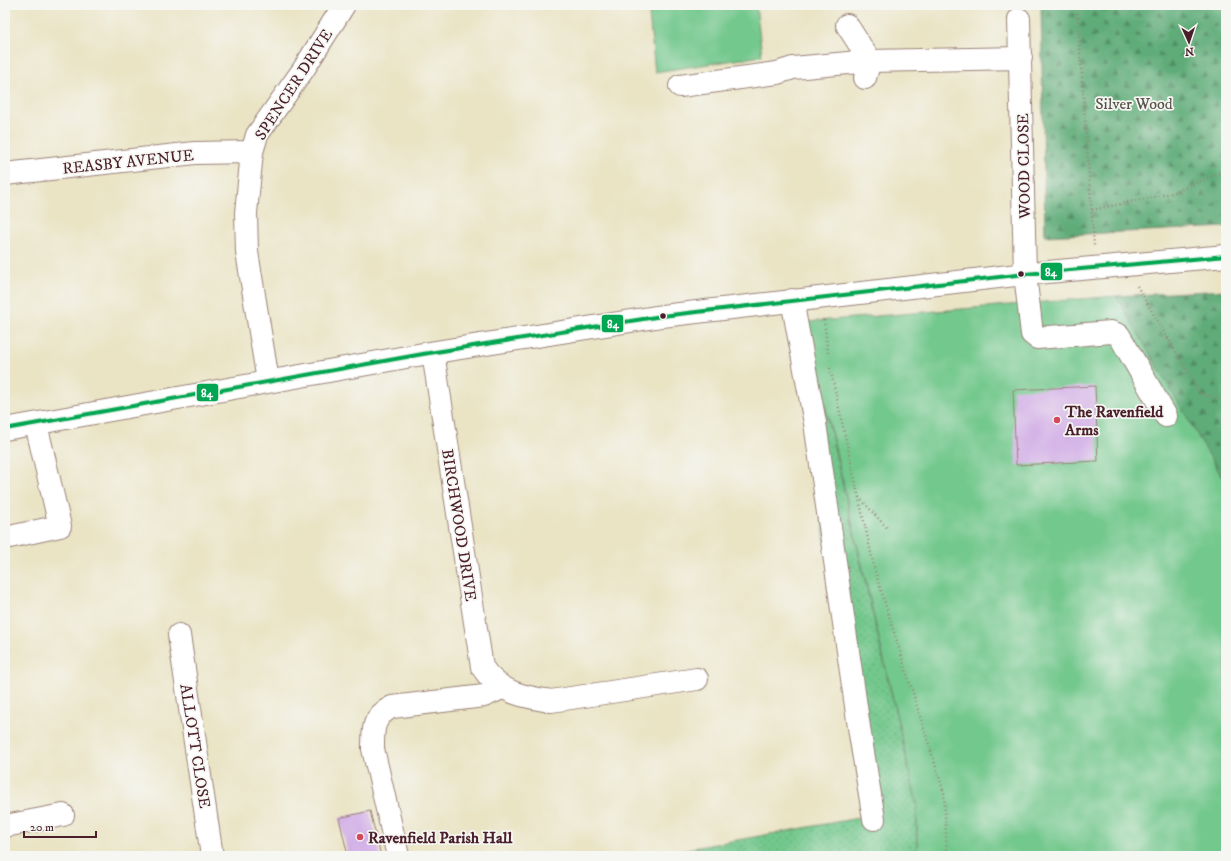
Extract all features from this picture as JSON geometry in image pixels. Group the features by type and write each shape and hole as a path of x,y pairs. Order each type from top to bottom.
{"street":[{"name":"SPENCER DRIVE","path":"268,381 247,252 246,213 252,152 257,135 302,70 344,5"},
{"name":"WOOD CLOSE","path":"1019,19 1025,274 1032,334 1037,338 1111,332 1120,335 1166,416"},
{"path":"847,25 868,69"},
{"path":"680,86 777,73 793,68 868,69 1021,58"},
{"name":"REASBY AVENUE","path":"5,174 195,153 252,152"},
{"path":"5,429 268,381 662,316 1025,274 1226,256"},
{"path":"792,300 816,423 860,734 874,819"},
{"name":"BIRCHWOOD DRIVE","path":"433,354 482,667 489,678 502,688 528,698 551,701 696,679"},
{"path":"5,538 60,526 36,424"},
{"name":"ALLOTT CLOSE","path":"179,635 212,856"},
{"path":"398,856 373,749 373,733 376,719 383,711 392,707 484,696 502,688"},
{"path":"5,826 63,815"}],"path":[{"path":"1077,5 1095,268"},
{"path":"1222,5 1226,6"},
{"path":"1092,210 1172,193 1226,170"},
{"path":"1125,266 1200,393 1226,401"},
{"path":"821,297 828,357"},
{"path":"830,365 875,570 944,793 946,856"},
{"path":"859,497 887,528"}],"green space":[{"path":"648,5 756,5 762,56 655,72"},
{"name":"Silver Wood","path":"1041,5 1226,5 1226,227 1045,236"},
{"path":"1226,290 1226,484 1116,296"},
{"path":"1116,296 1226,484 1226,856 917,856 917,804 806,322"},
{"path":"821,391 917,804 917,856 649,856 864,817 804,394"}],"building":[{"path":"1095,386 1098,461 1016,465 1013,390"},
{"name":"Ravenfield Parish Hall","path":"370,811 381,856 348,856 339,818"}],"transit line":[{"name":"84","path":"5,429 423,354 662,316 1025,274 1226,256"}],"place":[{"name":"The Ravenfield Arms","path":"1057,420"},
{"name":"Ravenfield Parish Hall","path":"360,837"}]}
